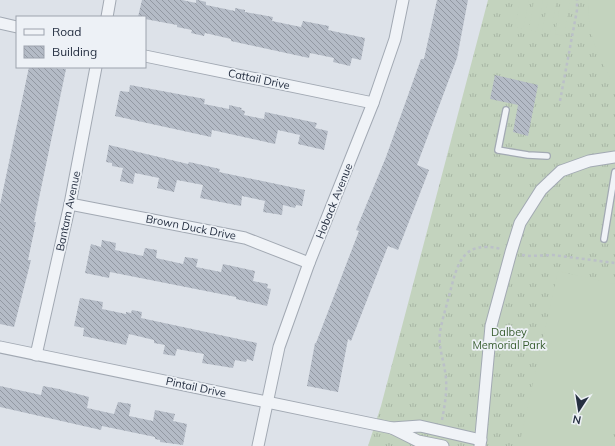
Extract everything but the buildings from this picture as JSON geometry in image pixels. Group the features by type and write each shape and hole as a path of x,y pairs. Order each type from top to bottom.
{"street":[{"path":"107,16 110,0"},
{"name":"Hoback Avenue","path":"258,446 279,347 309,263 373,103 395,39 403,0"},
{"path":"0,23 16,27"},
{"name":"Cattail Drive","path":"146,56 373,103"},
{"name":"Bantam Avenue","path":"36,354 70,204 96,68"},
{"path":"480,443 491,326 520,223 540,190 561,171 589,161 615,157"},
{"name":"Brown Duck Drive","path":"70,204 245,238 309,263"},
{"name":"Pintail Drive","path":"0,347 392,428 418,441 443,446"},
{"name":"Pintail Drive","path":"392,428 420,426 480,443"}],"lane":[{"path":"506,110 498,150 528,155 547,156"},
{"path":"604,239 615,172"}],"path":[{"path":"560,101 577,10 577,0"},
{"path":"441,424 447,386 440,349 440,332 458,263 467,253 479,248 492,247 502,249"},
{"path":"519,254 531,256 553,255 615,263"}],"green space":[{"name":"Dalbey Memorial Park","path":"488,0 615,0 615,446 368,446 381,406"},
{"path":"520,0 529,0 523,29 515,27"},
{"path":"534,0 543,0 537,32 529,30"},
{"path":"548,0 557,0 550,34 542,32"},
{"path":"561,0 570,0 564,36 555,34"},
{"path":"589,0 615,0 615,86 599,56 595,45 590,24"},
{"path":"558,271 615,284 615,420 609,446 519,446"}]}
